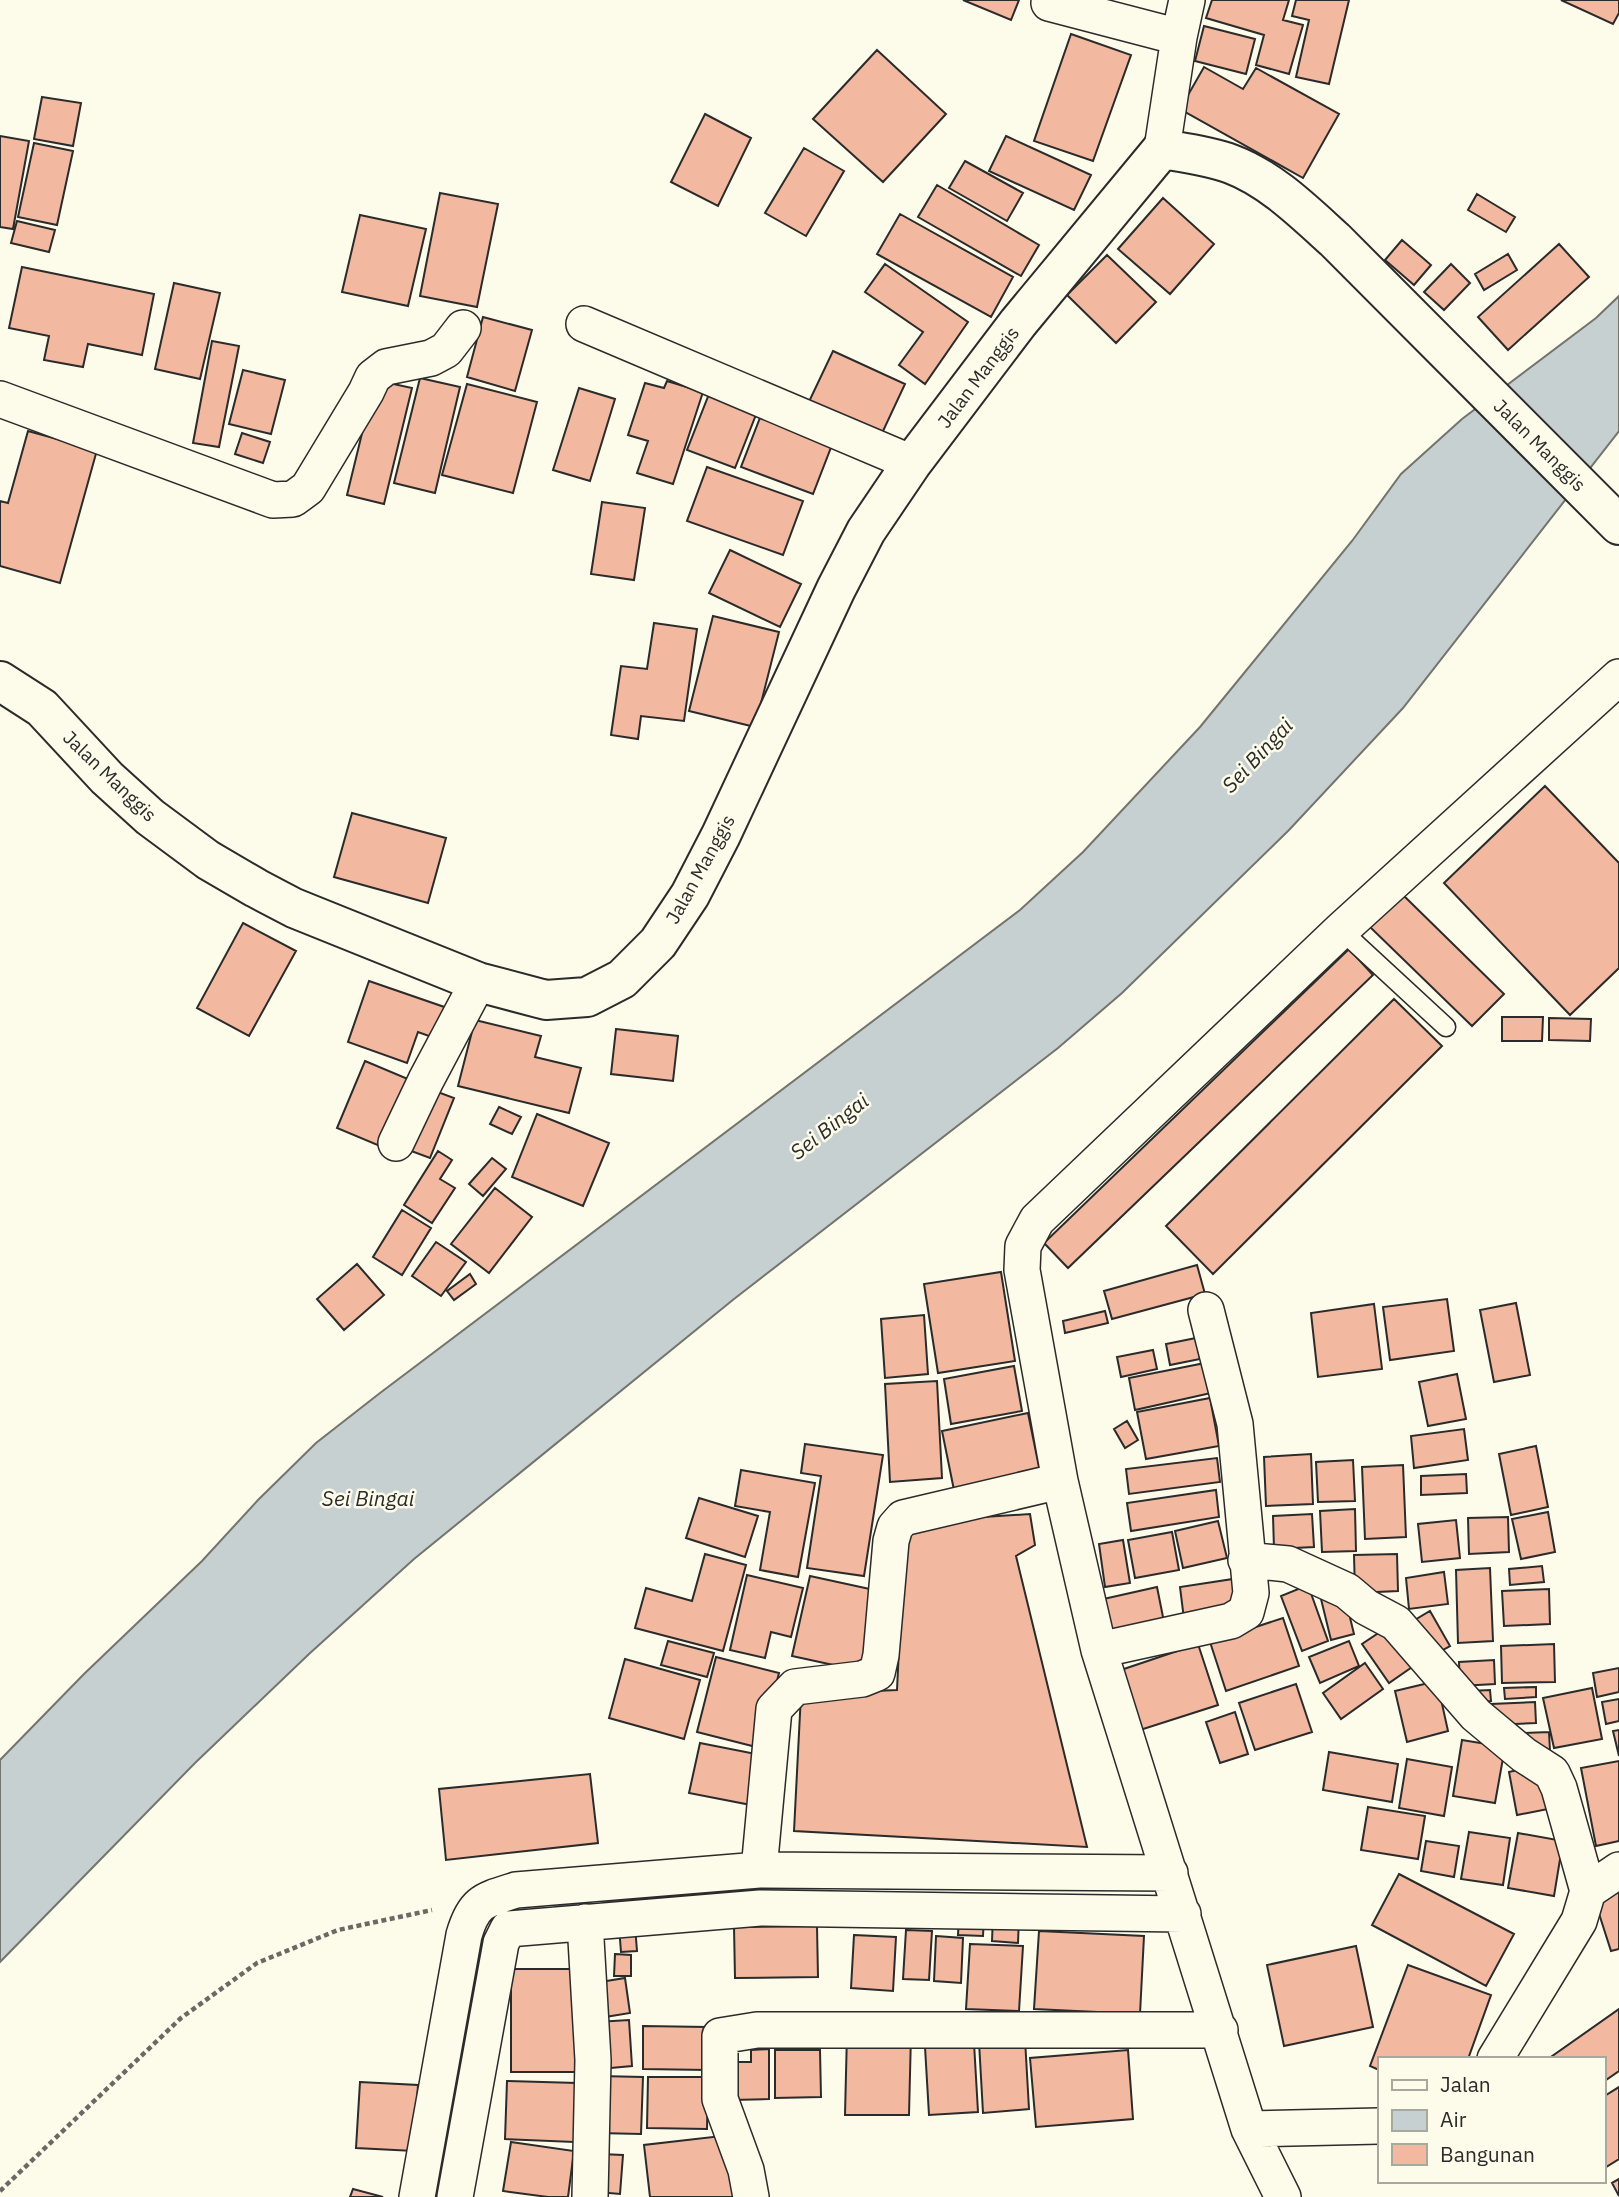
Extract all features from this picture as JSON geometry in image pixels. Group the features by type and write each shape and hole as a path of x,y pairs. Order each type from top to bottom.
{"street":[{"path":"1162,149 1187,0"},
{"path":"1049,3 1179,37"},
{"name":"Jalan Manggis","path":"0,681 42,708 107,778 150,817 208,860 294,908 478,982 546,1000 587,998 622,979 657,943 690,895 722,835 836,589 866,531 912,463 1018,324 1162,149 1232,165 1270,186 1335,240 1619,525"},
{"path":"584,324 912,463"},
{"path":"0,399 273,500 293,499 308,488 373,377 386,367 439,354 446,350 463,328"},
{"path":"1283,2197 1249,2129 1099,1650 1060,1481 1022,1270 1023,1246 1028,1232 1037,1220 1341,930 1619,677"},
{"path":"396,1143 478,982"},
{"path":"1099,1650 1231,1621 1245,1612 1251,1593 1235,1424 1206,1310"},
{"path":"759,1870 774,1709 795,1687 862,1679 877,1673 881,1656 891,1541 895,1527 903,1518 1060,1481"},
{"path":"1247,1560 1288,1564 1347,1591 1366,1607 1396,1623 1476,1714 1524,1755 1552,1773 1559,1788 1588,1891 1579,1921 1496,2057"},
{"path":"416,2197 464,1935 470,1914 486,1899 516,1890 759,1870 1170,1872"},
{"path":"1588,1891 1619,1870"},
{"path":"486,1899 508,1929"},
{"path":"508,1929 760,1908 1183,1914"},
{"path":"585,1922 593,2060 590,2197"},
{"path":"455,2197 501,1943 508,1929"},
{"path":"751,2197 746,2170 720,2099 720,2036 757,2030 1220,2030"},
{"path":"1249,2129 1378,2126"}],"lane":[{"path":"1341,930 1446,1027"}],"path":[{"path":"0,2191 181,2018 257,1964 338,1930 486,1899"}],"water":[{"name":"Sei Bingai","path":"1619,296 1619,431 1403,708 1289,830 1122,993 1058,1048 734,1299 414,1559 195,1763 0,1962 0,1760 84,1674 202,1561 258,1500 316,1443 1020,910 1083,852 1200,727 1352,541 1401,474 1462,419 1596,318"}],"building":[{"path":"963,0 1019,0 1011,20"},
{"path":"1212,0 1289,0 1283,20 1303,25 1289,74 1256,65 1264,35 1206,18"},
{"path":"1296,0 1349,0 1329,84 1296,77 1309,20 1292,16"},
{"path":"1561,0 1619,0 1619,13 1613,24"},
{"path":"1204,26 1255,39 1246,74 1195,61"},
{"path":"1071,34 1131,55 1093,161 1034,141"},
{"path":"877,50 946,114 883,182 813,119"},
{"path":"1204,67 1243,89 1256,68 1339,114 1303,178 1180,109"},
{"path":"42,97 81,103 73,146 34,139"},
{"path":"705,114 751,138 718,206 671,182"},
{"path":"0,136 29,141 13,229 0,227"},
{"path":"1006,136 1091,175 1074,210 989,171"},
{"path":"34,143 73,151 57,225 18,217"},
{"path":"804,148 844,171 806,236 765,213"},
{"path":"965,161 1023,193 1007,221 949,188"},
{"path":"937,185 1039,245 1021,276 918,217"},
{"path":"440,193 498,204 477,307 420,296"},
{"path":"1477,194 1515,217 1506,232 1468,210"},
{"path":"1163,198 1214,244 1170,294 1118,249"},
{"path":"900,214 1013,277 991,317 877,254"},
{"path":"360,215 426,229 408,306 342,292"},
{"path":"17,221 55,230 49,252 11,243"},
{"path":"1402,240 1431,265 1414,285 1385,260"},
{"path":"1559,244 1589,277 1508,350 1478,317"},
{"path":"1508,254 1517,270 1484,290 1475,274"},
{"path":"1107,255 1156,302 1116,343 1067,295"},
{"path":"885,264 968,322 925,384 899,365 923,332 865,292"},
{"path":"1451,264 1470,283 1444,310 1424,292"},
{"path":"22,267 154,294 142,355 88,344 83,367 44,360 49,336 9,328"},
{"path":"174,283 220,293 200,379 155,369"},
{"path":"483,317 532,330 515,391 467,377"},
{"path":"212,341 239,346 219,447 193,443"},
{"path":"833,351 905,384 877,444 805,410"},
{"path":"243,370 285,380 271,434 229,424"},
{"path":"420,378 460,387 435,493 394,483"},
{"path":"375,380 412,388 384,504 347,495"},
{"path":"667,381 703,392 673,484 637,473 648,441 628,435 645,383 664,388"},
{"path":"467,384 537,402 513,493 442,475"},
{"path":"579,388 615,399 590,481 553,470"},
{"path":"711,389 759,407 735,468 687,450"},
{"path":"763,410 835,437 813,494 741,467"},
{"path":"28,431 97,450 60,583 0,566 0,501 8,503"},
{"path":"242,433 270,442 263,463 235,454"},
{"path":"707,467 803,501 783,555 687,521"},
{"path":"602,502 645,508 634,580 591,574"},
{"path":"730,550 801,584 780,627 709,593"},
{"path":"713,616 779,632 755,727 689,711"},
{"path":"654,623 697,629 684,721 641,716 638,739 611,735 621,666 647,669"},
{"path":"1545,786 1619,863 1619,968 1570,1015 1444,883"},
{"path":"352,813 446,838 428,903 334,877"},
{"path":"1402,894 1504,994 1472,1026 1370,927"},
{"path":"243,923 296,951 249,1036 197,1008"},
{"path":"1349,949 1373,975 1068,1268 1044,1243"},
{"path":"369,981 453,1010 443,1041 418,1032 407,1063 348,1042"},
{"path":"1394,999 1442,1046 1213,1274 1166,1226"},
{"path":"1502,1017 1543,1017 1542,1041 1502,1041"},
{"path":"1549,1018 1591,1019 1590,1041 1549,1040"},
{"path":"475,1020 541,1036 535,1057 581,1068 569,1113 458,1086"},
{"path":"616,1029 678,1036 673,1081 611,1074"},
{"path":"365,1061 415,1082 387,1149 337,1128"},
{"path":"427,1088 454,1098 430,1158 403,1148"},
{"path":"499,1107 521,1117 512,1134 490,1124"},
{"path":"537,1114 609,1143 583,1206 512,1177"},
{"path":"438,1151 452,1160 440,1179 455,1188 432,1223 404,1205"},
{"path":"492,1158 506,1169 483,1196 469,1184"},
{"path":"495,1188 532,1217 489,1273 451,1244"},
{"path":"402,1210 431,1228 402,1275 373,1257"},
{"path":"436,1242 466,1262 441,1296 412,1276"},
{"path":"357,1264 384,1295 344,1330 317,1299"},
{"path":"1197,1265 1205,1294 1112,1319 1104,1291"},
{"path":"1001,1272 1015,1361 938,1373 924,1284"},
{"path":"470,1274 476,1284 454,1300 447,1291"},
{"path":"1447,1299 1454,1351 1390,1360 1383,1307"},
{"path":"1516,1303 1530,1375 1494,1382 1480,1310"},
{"path":"1374,1304 1382,1369 1318,1377 1311,1313"},
{"path":"1105,1311 1108,1323 1065,1333 1063,1321"},
{"path":"924,1315 928,1374 885,1378 881,1319"},
{"path":"1196,1338 1200,1359 1170,1365 1166,1344"},
{"path":"1153,1350 1157,1369 1121,1377 1117,1357"},
{"path":"1205,1363 1211,1393 1135,1410 1129,1378"},
{"path":"1014,1366 1022,1411 951,1424 944,1379"},
{"path":"1457,1374 1466,1419 1428,1426 1419,1382"},
{"path":"937,1381 942,1478 890,1482 885,1384"},
{"path":"1210,1398 1219,1446 1146,1459 1137,1412"},
{"path":"1028,1413 1041,1477 955,1495 942,1431"},
{"path":"1127,1421 1138,1440 1125,1448 1114,1429"},
{"path":"1464,1429 1468,1460 1414,1468 1411,1436"},
{"path":"805,1444 883,1455 864,1576 807,1568 821,1476 801,1473"},
{"path":"1536,1446 1548,1507 1511,1515 1499,1454"},
{"path":"1311,1454 1313,1504 1266,1506 1264,1457"},
{"path":"1217,1458 1220,1482 1129,1494 1126,1469"},
{"path":"1353,1460 1355,1501 1318,1502 1316,1462"},
{"path":"1403,1465 1406,1537 1365,1539 1362,1467"},
{"path":"741,1470 815,1483 798,1577 760,1570 770,1512 735,1506"},
{"path":"1466,1474 1467,1493 1421,1495 1421,1476"},
{"path":"1216,1490 1219,1517 1131,1531 1127,1503"},
{"path":"699,1498 758,1516 745,1557 686,1538"},
{"path":"1355,1509 1356,1551 1322,1552 1320,1511"},
{"path":"1548,1512 1555,1552 1521,1559 1512,1519"},
{"path":"1030,1514 1035,1545 1016,1556 1087,1847 794,1831 801,1694 897,1690 905,1522"},
{"path":"1312,1514 1314,1547 1274,1549 1273,1516"},
{"path":"1508,1517 1509,1552 1469,1554 1468,1518"},
{"path":"1456,1520 1460,1558 1422,1562 1418,1524"},
{"path":"1218,1521 1227,1558 1183,1568 1175,1531"},
{"path":"1172,1532 1179,1570 1135,1578 1128,1540"},
{"path":"1123,1540 1130,1583 1105,1587 1099,1544"},
{"path":"705,1554 746,1565 723,1651 635,1628 646,1588 692,1601"},
{"path":"1397,1554 1398,1591 1355,1593 1354,1555"},
{"path":"1542,1566 1544,1582 1510,1585 1509,1569"},
{"path":"1490,1568 1493,1641 1458,1643 1456,1570"},
{"path":"1444,1572 1448,1604 1409,1609 1406,1578"},
{"path":"747,1575 803,1588 791,1637 771,1632 765,1658 730,1650"},
{"path":"810,1576 879,1591 861,1671 792,1656"},
{"path":"1233,1579 1237,1611 1184,1619 1180,1587"},
{"path":"1308,1585 1328,1641 1302,1651 1281,1596"},
{"path":"1157,1587 1165,1627 1107,1640 1099,1600"},
{"path":"1549,1589 1550,1624 1504,1626 1502,1591"},
{"path":"1344,1593 1354,1634 1331,1640 1321,1599"},
{"path":"1430,1611 1450,1646 1432,1656 1413,1621"},
{"path":"1283,1618 1299,1666 1226,1691 1210,1642"},
{"path":"1389,1626 1415,1665 1389,1683 1362,1644"},
{"path":"668,1641 714,1653 707,1677 661,1665"},
{"path":"1349,1641 1359,1666 1320,1683 1309,1657"},
{"path":"1198,1644 1218,1705 1137,1731 1118,1671"},
{"path":"1554,1644 1555,1682 1502,1683 1501,1646"},
{"path":"716,1657 779,1673 760,1748 697,1732"},
{"path":"625,1659 700,1680 684,1739 609,1718"},
{"path":"1494,1660 1495,1684 1460,1686 1459,1662"},
{"path":"1365,1663 1383,1689 1341,1719 1323,1693"},
{"path":"1619,1668 1619,1692 1597,1697 1593,1673"},
{"path":"1437,1681 1448,1731 1407,1742 1395,1691"},
{"path":"1296,1684 1312,1732 1255,1750 1239,1703"},
{"path":"1536,1687 1536,1697 1505,1699 1504,1688"},
{"path":"1592,1688 1602,1739 1554,1748 1543,1698"},
{"path":"1490,1690 1491,1701 1471,1702 1470,1691"},
{"path":"1619,1699 1619,1721 1606,1724 1602,1702"},
{"path":"1535,1702 1536,1723 1492,1725 1491,1704"},
{"path":"1235,1712 1248,1754 1220,1763 1206,1722"},
{"path":"1619,1730 1619,1756 1613,1731"},
{"path":"1549,1732 1550,1751 1524,1752 1523,1733"},
{"path":"1462,1740 1505,1747 1495,1803 1453,1796"},
{"path":"700,1743 761,1755 751,1805 689,1793"},
{"path":"1329,1752 1398,1764 1392,1802 1323,1790"},
{"path":"1407,1759 1452,1767 1444,1816 1399,1808"},
{"path":"1619,1761 1619,1841 1596,1846 1581,1768"},
{"path":"1539,1765 1548,1809 1517,1815 1509,1772"},
{"path":"590,1774 598,1843 446,1860 439,1789"},
{"path":"1368,1807 1425,1816 1418,1859 1361,1850"},
{"path":"1469,1832 1510,1838 1503,1885 1461,1879"},
{"path":"1518,1833 1563,1841 1554,1896 1508,1888"},
{"path":"1426,1841 1459,1846 1454,1877 1421,1871"},
{"path":"1399,1874 1514,1934 1486,1986 1372,1925"},
{"path":"1619,1886 1619,1949 1611,1951 1593,1895"},
{"path":"959,1915 984,1916 983,1936 958,1935"},
{"path":"993,1915 1019,1916 1018,1943 992,1941"},
{"path":"635,1926 637,1951 621,1952 619,1927"},
{"path":"817,1926 818,1977 735,1978 734,1927"},
{"path":"906,1930 932,1931 929,1980 903,1979"},
{"path":"1039,1931 1144,1936 1140,2014 1034,2009"},
{"path":"854,1935 896,1937 893,1991 851,1988"},
{"path":"936,1936 963,1938 961,1983 934,1981"},
{"path":"970,1944 1023,1946 1019,2011 966,2009"},
{"path":"1356,1946 1373,2027 1284,2046 1267,1965"},
{"path":"615,1954 631,1955 631,1976 614,1976"},
{"path":"1408,1965 1491,1995 1469,2057 1378,2057 1378,2070 1370,2066"},
{"path":"511,1969 575,1969 575,2072 511,2072"},
{"path":"625,1978 630,2013 599,2018 594,1983"},
{"path":"1619,2009 1619,2071 1605,2081 1605,2057 1551,2057"},
{"path":"629,2020 632,2066 600,2069 597,2022"},
{"path":"643,2026 707,2027 707,2070 643,2069"},
{"path":"847,2033 911,2034 909,2115 845,2115"},
{"path":"1025,2039 1029,2109 983,2113 979,2042"},
{"path":"974,2043 978,2112 929,2115 925,2047"},
{"path":"769,2049 769,2099 732,2100 732,2062 751,2062 751,2050"},
{"path":"775,2050 820,2050 821,2097 775,2098"},
{"path":"1128,2050 1133,2119 1036,2127 1030,2058"},
{"path":"599,2076 643,2077 641,2134 598,2133"},
{"path":"648,2077 708,2077 707,2129 647,2128"},
{"path":"507,2081 577,2083 574,2142 505,2139"},
{"path":"360,2082 418,2085 414,2151 356,2148"},
{"path":"1619,2087 1619,2159 1605,2168 1605,2096"},
{"path":"730,2135 737,2197 650,2197 644,2145"},
{"path":"511,2142 574,2151 568,2197 503,2191"},
{"path":"600,2154 623,2155 620,2194 598,2192"},
{"path":"1619,2179 1619,2196 1612,2183"},
{"path":"353,2189 383,2197 350,2197"}]}
